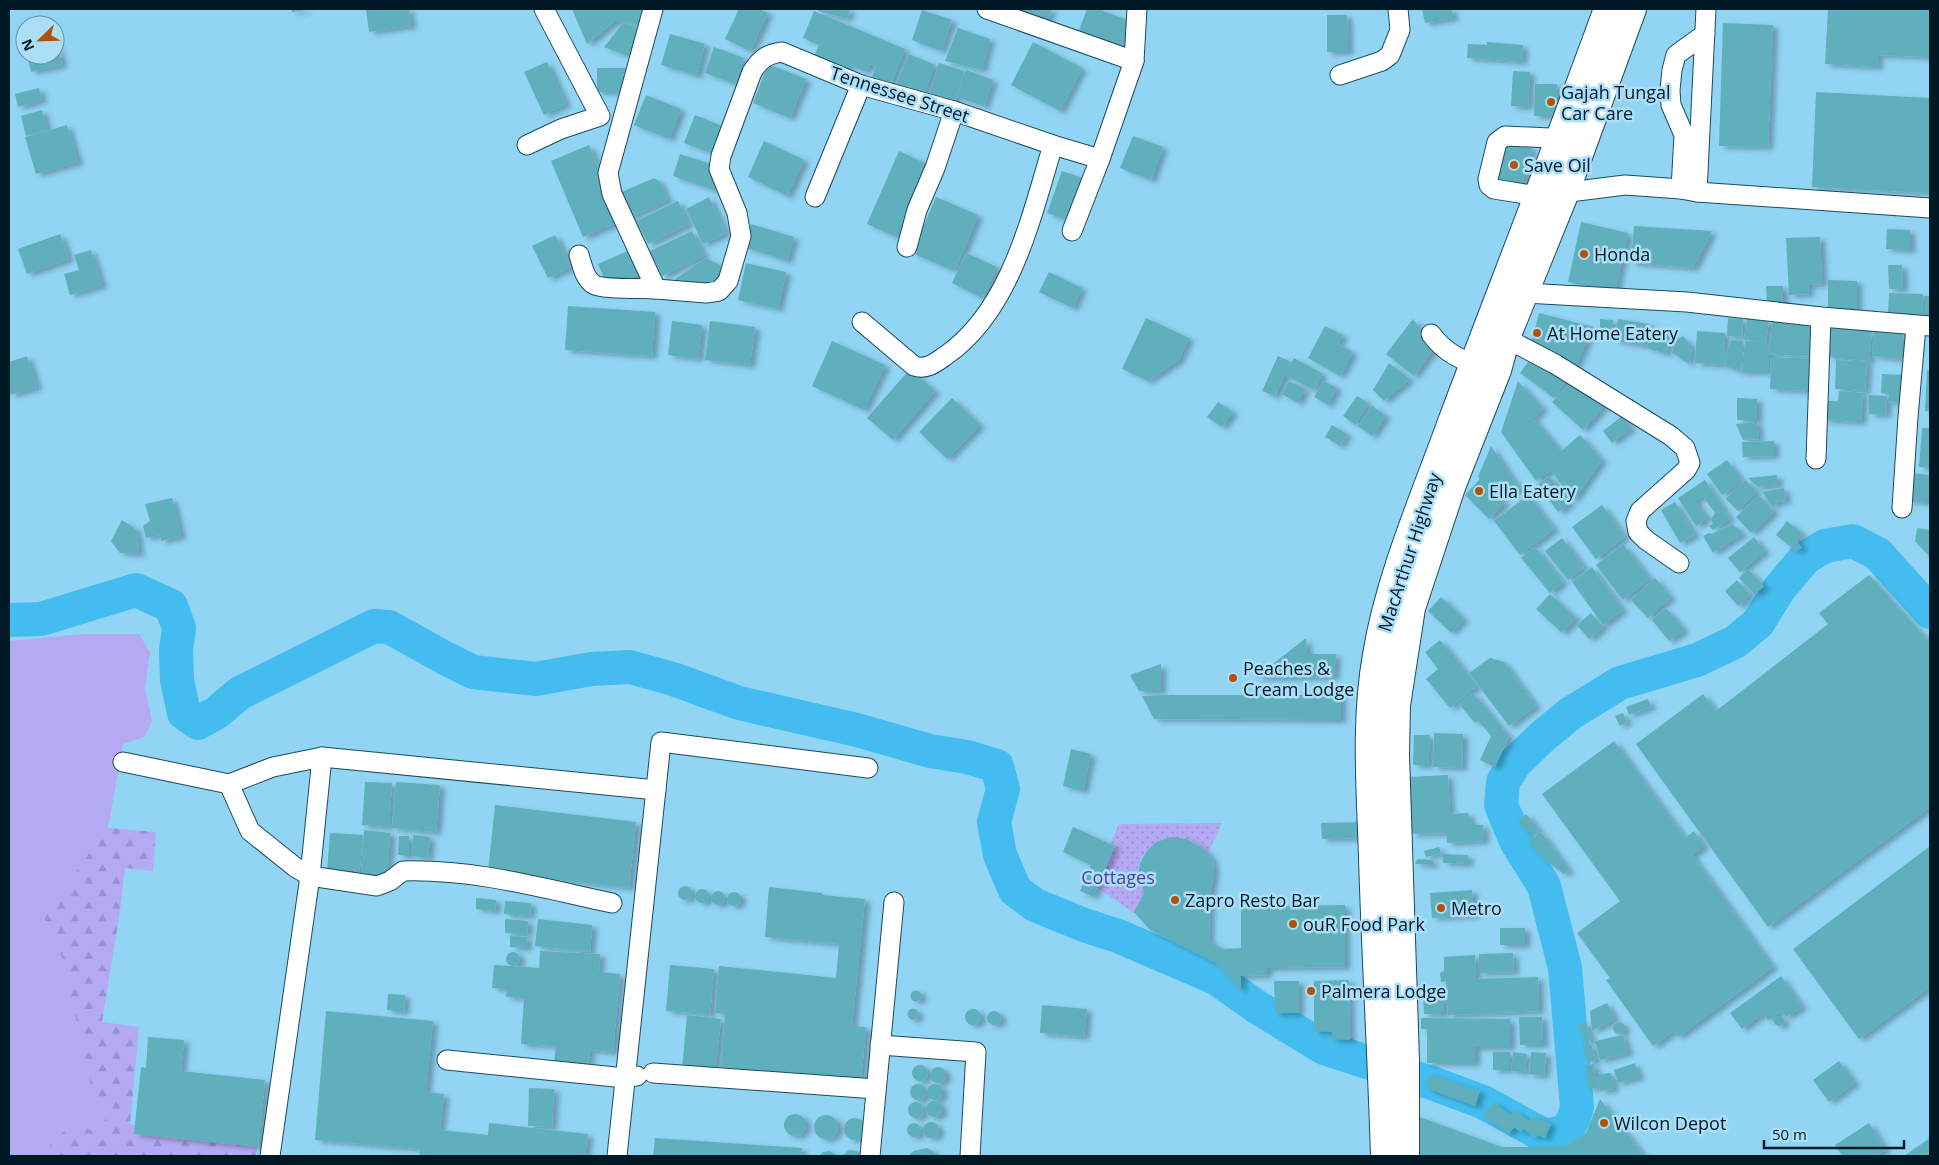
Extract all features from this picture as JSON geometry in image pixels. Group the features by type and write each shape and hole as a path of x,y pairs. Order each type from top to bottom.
{"highway":[{"name":"MacArthur Highway","path":"1385,1156 1394,1130 1394,1061 1386,886 1370,770 1371,707 1377,655 1391,595 1405,553 1486,367 1496,334 1513,291 1565,192 1571,139 1608,9"},
{"name":"MacArthur Highway","path":"1513,291 1538,196 1571,139 1632,9"},
{"name":"MacArthur Highway","path":"1394,1130 1405,1156"}],"street":[{"path":"544,9 600,116"},
{"path":"653,9 608,173 612,194 656,289"},
{"path":"987,9 1134,61"},
{"path":"1072,231 1100,159 1134,61 1137,9"},
{"path":"1340,75 1382,61 1390,55 1400,30 1398,9"},
{"path":"1689,191 1701,122 1706,9"},
{"path":"1689,191 1684,135 1672,105 1672,70 1676,55 1705,34"},
{"name":"Tennessee Street","path":"580,255 586,276 593,284 608,287 706,293 719,291 728,281 741,236 737,213 720,169 721,156 752,72 758,62 768,54 782,52 861,85 954,111 1100,159"},
{"path":"815,197 861,85"},
{"path":"907,247 917,210 935,168 954,111"},
{"path":"527,145 561,129 600,116 622,124"},
{"path":"1679,122 1701,122"},
{"path":"1571,139 1505,136 1497,142 1488,179 1489,185 1494,189 1538,196 1625,185 1930,208"},
{"path":"862,322 914,366 924,369 957,348 986,318 1024,241 1053,145"},
{"path":"1513,291 1687,302 1923,326 1908,417 1902,508"},
{"path":"1816,459 1821,317"},
{"path":"1431,334 1438,343 1458,359 1486,367"},
{"path":"1496,334 1555,364 1671,436 1685,448 1690,463 1686,470 1640,511 1636,521 1638,532 1646,540 1679,564"},
{"path":"617,1156 640,1075 656,790 661,742 868,768"},
{"path":"270,1156 310,876 322,757"},
{"path":"123,762 229,784 273,768 322,757 656,790"},
{"path":"229,784 250,831 294,867 310,876 377,886 390,881 403,870 490,876 612,903"},
{"path":"870,1156 894,902"},
{"path":"880,1045 976,1052 970,1156"},
{"path":"446,1060 640,1075 876,1089"}],"green space":[{"path":"85,634 139,634 150,652 145,688 152,721 144,737 123,744 108,828 43,916 60,950 92,1089 107,1112 104,1124 95,1131 50,1145 50,1156 9,1156 9,641"},
{"name":"Cottages","path":"1222,823 1208,853 1185,839 1160,842 1147,851 1142,857 1138,874 1144,893 1134,913 1093,885 1119,824"},
{"path":"108,828 156,832 153,871 125,868 102,1022 139,1027 130,1125 257,1139 256,1156 50,1156 50,1145 71,1125 95,1131 104,1124 107,1112 92,1089 60,950 43,916"}],"building":[{"path":"291,9 306,9 306,10 292,12"},
{"path":"366,9 409,9 411,26 369,32"},
{"path":"572,9 651,9 646,29 628,22 614,22 587,44"},
{"path":"739,9 759,9 768,13 750,51 725,39"},
{"path":"819,9 850,9 847,19 818,11"},
{"path":"1022,9 1052,9 1046,23 1020,12"},
{"path":"1087,9 1098,9 1132,22 1121,50 1078,33"},
{"path":"1422,9 1452,9 1453,18 1425,23"},
{"path":"1828,9 1930,9 1930,57 1878,55 1877,67 1825,64"},
{"path":"922,10 952,20 941,51 912,40"},
{"path":"814,11 905,49 890,87 871,79 876,67 870,64 866,72 850,65 838,72 812,61 819,45 803,38"},
{"path":"1327,15 1347,15 1348,52 1327,52"},
{"path":"623,23 646,31 636,59 604,47"},
{"path":"1723,23 1773,25 1768,147 1719,146"},
{"path":"958,28 990,39 982,70 945,61"},
{"path":"670,34 705,44 697,76 661,65"},
{"path":"1033,42 1082,68 1060,111 1011,85"},
{"path":"1487,42 1523,45 1522,62 1467,58 1468,44 1487,45"},
{"path":"714,47 744,58 735,84 705,73"},
{"path":"909,54 935,65 923,96 896,85"},
{"path":"547,62 566,104 544,115 524,72"},
{"path":"939,63 964,71 953,106 928,98"},
{"path":"768,64 806,79 790,118 753,103"},
{"path":"29,65 62,65 31,72"},
{"path":"597,68 628,68 628,92 597,92"},
{"path":"966,70 993,80 984,106 957,97"},
{"path":"1513,71 1530,72 1528,107 1511,106"},
{"path":"1535,84 1557,84 1556,116 1534,116"},
{"path":"39,88 42,100 18,107 15,94"},
{"path":"1816,92 1930,98 1930,193 1812,187"},
{"path":"646,95 681,109 669,139 634,125"},
{"path":"42,110 47,130 26,136 21,116"},
{"path":"695,115 727,128 716,155 684,143"},
{"path":"67,125 78,162 36,174 25,137"},
{"path":"1133,136 1163,147 1151,180 1120,168"},
{"path":"764,141 804,160 787,196 748,177"},
{"name":"Save Oil","path":"1507,142 1532,148 1521,189 1496,183"},
{"path":"589,145 620,221 583,237 551,161"},
{"path":"899,151 935,168 903,240 867,224"},
{"path":"680,154 711,164 718,175 713,190 673,176"},
{"path":"1062,171 1088,180 1072,222 1047,213"},
{"path":"654,178 659,181 668,200 628,218 617,194"},
{"path":"709,197 726,233 703,244 686,209"},
{"path":"936,197 978,215 956,268 952,270 912,253"},
{"path":"678,201 689,224 648,244 636,221"},
{"path":"1581,222 1628,233 1615,292 1568,282"},
{"path":"751,224 794,237 787,261 744,247"},
{"path":"1634,226 1712,231 1693,268 1631,263"},
{"path":"1887,229 1910,230 1910,250 1886,249"},
{"path":"692,231 704,256 662,276 650,251"},
{"path":"60,234 69,259 27,274 18,249"},
{"path":"555,235 571,267 548,278 532,246"},
{"path":"1820,237 1822,284 1808,285 1809,294 1789,295 1786,238"},
{"path":"632,249 643,272 608,287 598,264"},
{"path":"91,250 102,285 70,295 64,274 79,270 74,255"},
{"path":"966,253 997,267 982,298 952,283"},
{"path":"706,258 720,265 724,282 681,287 675,279"},
{"path":"746,263 786,272 778,309 738,300"},
{"path":"1888,265 1902,265 1903,289 1889,289"},
{"path":"1049,272 1082,288 1073,308 1039,292"},
{"path":"1828,280 1857,281 1857,312 1828,312"},
{"path":"1766,286 1783,286 1783,303 1767,303"},
{"path":"1889,293 1923,294 1922,316 1888,315"},
{"path":"1924,296 1930,296 1930,322 1924,321"},
{"path":"568,306 655,312 652,356 565,350"},
{"path":"1539,313 1593,327 1575,367 1531,343"},
{"path":"1146,318 1189,338 1179,360 1148,381 1122,369"},
{"path":"1728,318 1743,319 1742,337 1727,336"},
{"path":"1747,318 1769,320 1766,343 1769,343 1769,372 1742,372 1745,341 1763,342 1744,340"},
{"path":"1413,319 1435,347 1414,376 1386,354"},
{"path":"1600,319 1613,320 1612,335 1600,334"},
{"path":"1618,319 1649,324 1645,346 1615,341"},
{"path":"672,321 702,325 698,359 668,355"},
{"path":"710,321 755,327 750,365 705,360"},
{"path":"1772,321 1815,325 1813,357 1769,354"},
{"path":"1325,326 1343,335 1338,344 1353,352 1340,376 1308,358"},
{"path":"1831,327 1872,331 1869,361 1828,357"},
{"path":"1874,330 1903,334 1900,359 1872,356"},
{"path":"1672,331 1666,354 1647,348 1651,333 1662,336 1664,332"},
{"path":"1697,331 1725,333 1724,365 1695,363"},
{"path":"1683,336 1692,347 1689,364 1672,353 1675,340"},
{"path":"1731,340 1743,341 1741,372 1725,366 1724,361"},
{"path":"832,341 885,365 864,410 812,386"},
{"path":"1533,355 1567,379 1554,398 1520,373"},
{"path":"27,356 37,387 10,395 9,362"},
{"path":"1278,356 1291,362 1287,370 1294,358 1323,374 1314,390 1285,375 1275,396 1262,391"},
{"path":"1771,357 1811,359 1810,391 1770,389"},
{"path":"1836,360 1867,362 1865,391 1835,389"},
{"path":"1389,363 1410,379 1384,401 1373,390"},
{"path":"910,369 935,391 893,440 867,418"},
{"path":"1927,370 1930,371 1930,411 1925,411"},
{"path":"1882,374 1904,375 1902,403 1888,402 1889,394 1881,393"},
{"path":"1289,381 1305,389 1298,403 1282,394"},
{"path":"1324,381 1337,388 1328,405 1314,397"},
{"path":"1518,381 1543,409 1533,418 1561,451 1580,435 1602,460 1573,501 1551,470 1536,481 1501,432"},
{"path":"1572,381 1606,404 1583,430 1552,402"},
{"path":"1839,391 1863,393 1861,422 1824,420 1825,401 1838,401"},
{"path":"1869,395 1887,396 1886,415 1869,414"},
{"path":"1357,396 1369,404 1355,425 1343,416"},
{"path":"952,398 980,425 947,459 919,432"},
{"path":"1737,398 1757,399 1757,420 1737,420"},
{"path":"1218,402 1233,412 1222,427 1207,417"},
{"path":"1372,406 1386,416 1372,436 1358,426"},
{"path":"1622,416 1631,428 1612,443 1603,431"},
{"path":"1757,422 1759,439 1743,440 1736,424"},
{"path":"1332,425 1347,434 1340,446 1325,437"},
{"path":"1922,428 1930,428 1930,468 1919,467"},
{"path":"1774,441 1774,456 1743,457 1742,442"},
{"path":"1491,446 1520,490 1498,495 1487,486 1505,503 1489,519 1465,495 1480,479 1478,477"},
{"path":"1727,460 1742,481 1722,495 1707,474"},
{"path":"1911,473 1930,475 1930,503 1908,501"},
{"path":"1777,475 1778,485 1758,487 1748,478"},
{"path":"1549,476 1570,504 1558,512 1538,485"},
{"path":"1705,480 1730,519 1713,530 1709,526 1713,524 1711,519 1715,513 1703,496 1695,501 1707,518 1696,526 1678,498"},
{"path":"1745,480 1757,492 1738,511 1726,499"},
{"path":"1784,488 1786,501 1778,502 1773,507 1762,492"},
{"path":"1528,495 1554,529 1520,555 1494,521"},
{"path":"1759,495 1774,512 1751,533 1736,517"},
{"path":"172,498 181,536 161,541 160,535 146,538 143,526 150,521 145,504"},
{"path":"1675,502 1695,535 1680,543 1661,510"},
{"path":"1602,505 1625,537 1596,559 1572,527"},
{"path":"122,520 137,530 139,554 120,553 111,541"},
{"path":"1787,521 1802,533 1796,540 1802,548 1796,551 1776,535"},
{"path":"1732,524 1743,533 1713,553 1703,536 1709,533 1712,534"},
{"path":"1917,528 1930,530 1930,557 1915,541"},
{"path":"1754,537 1765,551 1740,572 1728,558"},
{"path":"1562,538 1584,567 1568,580 1545,551"},
{"path":"1623,544 1650,579 1623,600 1596,565"},
{"path":"1535,547 1563,582 1550,593 1521,558"},
{"path":"1592,567 1623,610 1603,625 1572,582"},
{"path":"1748,569 1764,586 1755,595 1739,578"},
{"path":"1869,575 1930,643 1930,807 1768,927 1636,744 1703,694 1716,711 1828,624 1819,613"},
{"path":"1655,578 1671,597 1648,618 1631,600"},
{"path":"1737,580 1750,595 1738,606 1725,591"},
{"path":"1550,594 1576,618 1562,633 1536,609"},
{"path":"1441,597 1464,619 1451,633 1428,611"},
{"path":"1666,608 1684,630 1669,641 1652,620"},
{"path":"1591,613 1603,627 1589,639 1577,625"},
{"path":"1306,638 1307,654 1336,654 1334,677 1255,678"},
{"path":"1440,640 1477,686 1450,708 1426,679 1438,669 1425,652"},
{"path":"1490,658 1504,662 1536,706 1509,726 1469,673"},
{"path":"1161,664 1161,691 1139,691 1130,675"},
{"path":"1473,693 1509,737 1495,767 1480,760 1491,736 1479,721 1475,723 1459,704"},
{"path":"1341,695 1341,720 1154,719 1142,696"},
{"path":"1648,699 1651,707 1629,715 1626,707"},
{"path":"1623,713 1627,722 1620,726 1615,716"},
{"path":"1434,733 1463,734 1462,768 1433,767"},
{"path":"1414,735 1430,735 1428,766 1413,765"},
{"path":"1614,741 1685,838 1694,831 1704,846 1692,855 1773,967 1678,1037 1674,1031 1653,1046 1606,980 1610,978 1577,933 1620,901 1542,794"},
{"path":"1071,749 1091,754 1083,791 1063,786"},
{"path":"1448,775 1450,814 1468,813 1472,825 1483,825 1484,841 1447,843 1447,833 1412,834 1409,777"},
{"path":"365,782 392,783 389,827 362,825"},
{"path":"396,782 440,785 436,832 392,828"},
{"path":"495,805 636,822 629,888 488,872"},
{"path":"1526,814 1540,831 1532,838 1518,821"},
{"path":"1361,822 1362,838 1322,839 1321,823"},
{"path":"1073,827 1115,846 1093,897 1080,891 1091,865 1063,852"},
{"path":"364,830 390,833 387,881 361,879"},
{"path":"1541,832 1569,870 1564,874 1545,860 1528,843"},
{"path":"330,833 363,835 359,876 327,873"},
{"path":"413,835 430,837 428,858 412,856"},
{"path":"399,836 409,836 409,856 398,855"},
{"path":"1172,837 1186,839 1199,846 1208,853 1213,861 1214,873 1210,893 1209,941 1223,949 1241,948 1241,907 1345,905 1345,967 1267,968 1267,975 1241,976 1241,991 1216,963 1150,930 1134,912 1144,893 1138,875 1140,863 1146,852 1156,842"},
{"path":"1930,846 1930,987 1859,1039 1793,949"},
{"path":"1439,847 1441,853 1426,857 1424,851"},
{"path":"1443,854 1468,855 1468,864 1443,863"},
{"path":"1417,859 1433,860 1433,865 1415,864"},
{"path":"682,886 688,886 692,893 688,900 682,900 678,896 678,890"},
{"path":"769,887 865,899 852,1026 866,1027 861,1080 721,1067 725,1014 715,1013 719,966 836,978 839,944 765,937"},
{"path":"699,889 705,889 709,896 705,903 699,903 695,899 695,893"},
{"path":"1472,890 1474,915 1432,918 1430,893"},
{"path":"718,891 723,893 725,898 723,903 718,905 713,903 711,898 713,893"},
{"path":"731,892 737,892 741,899 737,906 731,906 727,902 727,896"},
{"path":"476,898 496,900 495,911 476,909"},
{"path":"505,901 531,903 530,916 504,914"},
{"path":"505,919 528,921 527,934 505,933"},
{"path":"538,919 592,925 590,952 535,946"},
{"path":"1500,928 1525,928 1525,945 1500,945"},
{"path":"510,936 527,937 527,948 510,947"},
{"path":"540,951 600,954 599,972 620,974 613,1052 590,1050 588,1067 554,1063 556,1046 521,1044 524,998 506,997 507,989 492,988 494,965 539,968"},
{"path":"513,952 518,954 520,959 518,964 513,966 508,964 506,959 508,954"},
{"path":"1513,953 1514,972 1479,973 1479,954"},
{"path":"1475,955 1476,979 1538,977 1539,1011 1448,1015 1446,981 1441,982 1440,973 1444,971 1444,957"},
{"path":"670,965 714,969 710,1014 666,1011"},
{"path":"1781,976 1802,1007 1786,1017 1782,1011 1768,1020 1763,1013 1742,1029 1730,1013"},
{"path":"1349,980 1350,1040 1332,1039 1332,1032 1314,1031 1314,981"},
{"path":"1274,981 1299,981 1299,1013 1275,1013"},
{"path":"916,990 922,996 916,1002 910,996"},
{"path":"388,994 405,995 404,1012 387,1010"},
{"path":"1423,996 1444,996 1444,1014 1424,1014"},
{"path":"1607,1003 1615,1019 1592,1031 1590,1011"},
{"path":"1042,1005 1087,1009 1084,1037 1040,1033"},
{"path":"913,1008 919,1014 913,1020 907,1014"},
{"path":"973,1009 981,1017 973,1025 965,1017"},
{"path":"326,1011 433,1021 426,1092 444,1094 440,1130 488,1135 489,1123 588,1134 585,1156 419,1156 420,1149 315,1140"},
{"path":"991,1011 997,1011 1001,1018 997,1025 991,1025 987,1021 987,1015"},
{"path":"687,1015 721,1019 715,1072 682,1069"},
{"path":"1779,1016 1784,1021 1779,1026 1774,1021"},
{"path":"1519,1017 1542,1017 1543,1045 1520,1045"},
{"path":"1421,1018 1510,1019 1510,1047 1475,1047 1475,1063 1427,1063 1427,1029 1421,1029"},
{"path":"1586,1022 1591,1041 1584,1043 1578,1024"},
{"path":"1621,1022 1624,1023 1624,1033 1617,1034 1614,1033 1613,1026 1614,1023"},
{"path":"1623,1035 1628,1053 1600,1060 1595,1041"},
{"path":"148,1037 184,1040 181,1071 265,1080 258,1147 134,1134 141,1067 146,1068"},
{"path":"1591,1044 1596,1060 1588,1063 1582,1046"},
{"path":"1493,1052 1510,1052 1510,1070 1493,1070"},
{"path":"1513,1052 1527,1054 1525,1072 1511,1071"},
{"path":"1531,1052 1546,1053 1544,1076 1529,1074"},
{"path":"1839,1061 1855,1083 1829,1102 1813,1080"},
{"path":"1635,1063 1639,1077 1618,1083 1614,1070"},
{"path":"1594,1064 1598,1088 1588,1089 1585,1066"},
{"path":"920,1065 928,1073 920,1081 912,1073"},
{"path":"938,1067 944,1069 946,1075 944,1081 938,1083 932,1081 930,1075 932,1069"},
{"path":"1611,1073 1614,1089 1600,1091 1598,1074"},
{"path":"1429,1074 1480,1091 1475,1106 1426,1088"},
{"path":"918,1084 924,1086 926,1092 924,1098 918,1100 912,1098 910,1092 912,1086"},
{"path":"935,1084 943,1092 935,1100 927,1092"},
{"path":"529,1088 554,1089 552,1127 528,1126"},
{"name":"Wilcon Depot","path":"1600,1099 1644,1156 1418,1156 1417,1129 1420,1129 1420,1117 1502,1147 1563,1147 1586,1133"},
{"path":"931,1101 937,1101 942,1106 940,1115 931,1117 926,1112 926,1106"},
{"path":"916,1102 924,1110 916,1118 908,1110"},
{"path":"1493,1102 1511,1115 1514,1110 1529,1121 1533,1116 1551,1124 1545,1138 1538,1135 1535,1138 1524,1129 1521,1132 1514,1127 1509,1134 1483,1116"},
{"path":"795,1114 803,1117 806,1125 803,1133 795,1136 787,1133 784,1125 787,1117"},
{"path":"826,1115 831,1116 837,1122 837,1132 831,1138 826,1139 821,1138 815,1132 814,1127 815,1122 821,1116"},
{"path":"855,1118 865,1125 866,1129 859,1139 855,1140 845,1133 844,1129 851,1119"},
{"path":"931,1122 939,1130 931,1138 923,1130"},
{"path":"911,1123 917,1123 921,1130 917,1137 911,1137 907,1133 907,1127"},
{"path":"1869,1123 1886,1150 1876,1156 1842,1156 1835,1145"},
{"path":"655,1138 802,1148 801,1156 653,1156"},
{"path":"1930,1138 1930,1156 1904,1156"},
{"path":"927,1148 941,1156 908,1156 914,1151"},
{"path":"849,1150 857,1151 864,1156 842,1156"},
{"path":"830,1151 837,1156 819,1156 823,1152"}],"waterway":[{"path":"9,620 41,619 136,590 171,606 179,628 176,650 177,680 184,713 198,723 216,713 240,693 374,626 389,627 473,672 536,679 591,669 630,667 673,679 739,703 857,730 930,751 967,757 997,766 1003,789 994,822 1000,855 1015,890 1035,905 1084,925 1118,936 1216,978 1257,1007 1324,1048 1429,1082 1483,1102 1543,1135 1562,1132 1566,1129 1573,1121 1577,1107 1565,968 1544,886 1516,841 1501,805 1503,782 1515,763 1571,713 1620,683 1697,660 1735,642 1758,623 1779,589 1805,558 1825,546 1853,541 1878,554 1930,612"}],"place":[{"name":"Gajah Tungal Car Care","path":"1551,102"},
{"name":"Save Oil","path":"1514,165"},
{"name":"Honda","path":"1584,254"},
{"name":"At Home Eatery","path":"1537,333"},
{"name":"Ella Eatery","path":"1479,491"},
{"name":"Peaches & Cream Lodge","path":"1233,678"},
{"name":"Zapro Resto Bar","path":"1175,900"},
{"name":"Metro","path":"1441,908"},
{"name":"ouR Food Park","path":"1293,924"},
{"name":"Palmera Lodge","path":"1311,991"},
{"name":"Wilcon Depot","path":"1604,1123"}]}
